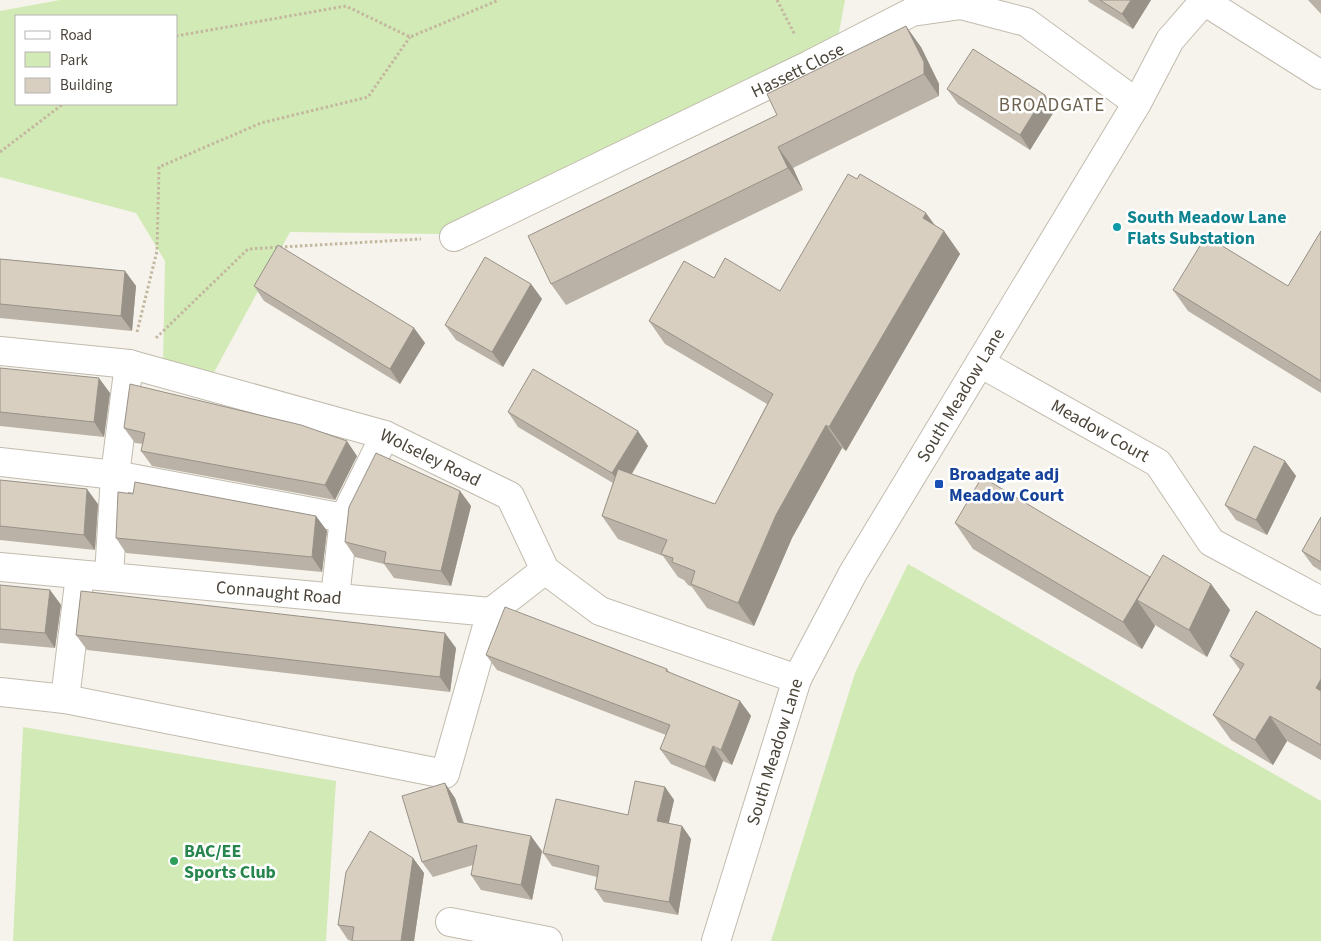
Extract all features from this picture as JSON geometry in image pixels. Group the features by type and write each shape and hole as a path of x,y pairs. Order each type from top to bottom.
{"street":[{"name":"South Meadow Lane","path":"716,941 797,679 854,573 1137,104 1170,40 1204,0 1321,75"},
{"name":"Hassett Close","path":"454,237 809,65 912,12 961,5 1026,22 1137,104"},
{"name":"Wolseley Road","path":"0,351 129,364 385,435 510,496 545,570 600,611 797,679"},
{"name":"Meadow Court","path":"980,363 1158,463 1211,542 1321,601"},
{"path":"109,576 115,475 129,364"},
{"path":"335,597 344,518 385,435"},
{"path":"0,462 115,475 344,518"},
{"name":"Connaught Road","path":"0,567 491,612"},
{"path":"0,692 66,699 445,774 491,612 545,570"},
{"path":"66,699 80,575"},
{"path":"450,922 548,941"}],"path":[{"path":"129,364 157,251 159,167 261,122 368,97 410,37 499,0"},
{"path":"777,0 809,65"},
{"path":"178,36 346,6 410,37"},
{"path":"0,152 62,105"},
{"path":"129,364 248,248 454,237"}],"green space":[{"path":"60,0 845,0 837,43 443,234 290,232 212,376 163,367 165,261 136,213 0,177 0,11"},
{"path":"908,564 1321,801 1321,941 771,941 855,673"},
{"name":"BAC/EE Sports Club","path":"23,727 336,781 326,941 13,941"}],"building":[{"path":"1100,0 1131,0 1122,14"},
{"path":"906,26 924,62 924,74 778,147 788,168 551,284 528,236 777,115 767,94"},
{"path":"973,49 1045,95 1020,135 947,89"},
{"path":"848,174 857,179 860,174 926,213 923,218 944,231 829,427 826,425 776,515 738,603 691,584 695,571 672,562 673,558 661,554 667,540 602,516 618,469 715,504 773,394 649,321 684,261 714,278 725,258 780,291"},
{"path":"1321,231 1321,381 1173,290 1206,236 1288,286"},
{"path":"278,245 414,328 390,369 254,286"},
{"path":"485,257 531,284 492,352 445,325"},
{"path":"0,259 125,271 121,316 0,304"},
{"path":"0,368 99,378 94,422 0,412"},
{"path":"533,369 638,431 612,473 508,412"},
{"path":"130,384 301,425 347,441 325,485 141,451 145,433 124,428"},
{"path":"1254,446 1285,461 1256,520 1225,505"},
{"path":"376,453 460,491 441,571 384,563 386,552 345,542 349,507"},
{"path":"982,477 1150,577 1123,622 955,523"},
{"path":"0,480 87,489 84,535 0,526"},
{"path":"135,482 316,516 312,557 116,538 118,492 133,494"},
{"path":"1321,517 1321,562 1302,551"},
{"path":"1163,555 1211,584 1189,630 1137,600"},
{"path":"0,585 50,590 45,633 0,629"},
{"path":"81,591 445,633 440,677 76,635"},
{"path":"505,607 667,669 666,671 740,701 721,750 713,746 705,767 660,749 670,725 486,655"},
{"path":"1256,611 1321,649 1321,679 1316,688 1321,691 1321,745 1270,716 1255,740 1213,715 1244,664 1230,656"},
{"path":"635,781 665,787 657,821 682,826 669,902 595,889 599,866 543,853 556,799 628,815"},
{"path":"445,783 458,822 531,836 521,885 471,875 477,845 422,862 402,796"},
{"path":"370,831 413,858 401,941 352,941 354,927 338,925 346,872"}],"place":[{"name":"South Meadow Lane Flats Substation","path":"1117,227"},
{"name":"Broadgate adj Meadow Court","path":"939,484"},
{"name":"BAC/EE Sports Club","path":"174,861"}],"district":[{"name":"BROADGATE","path":"1052,104"}]}
